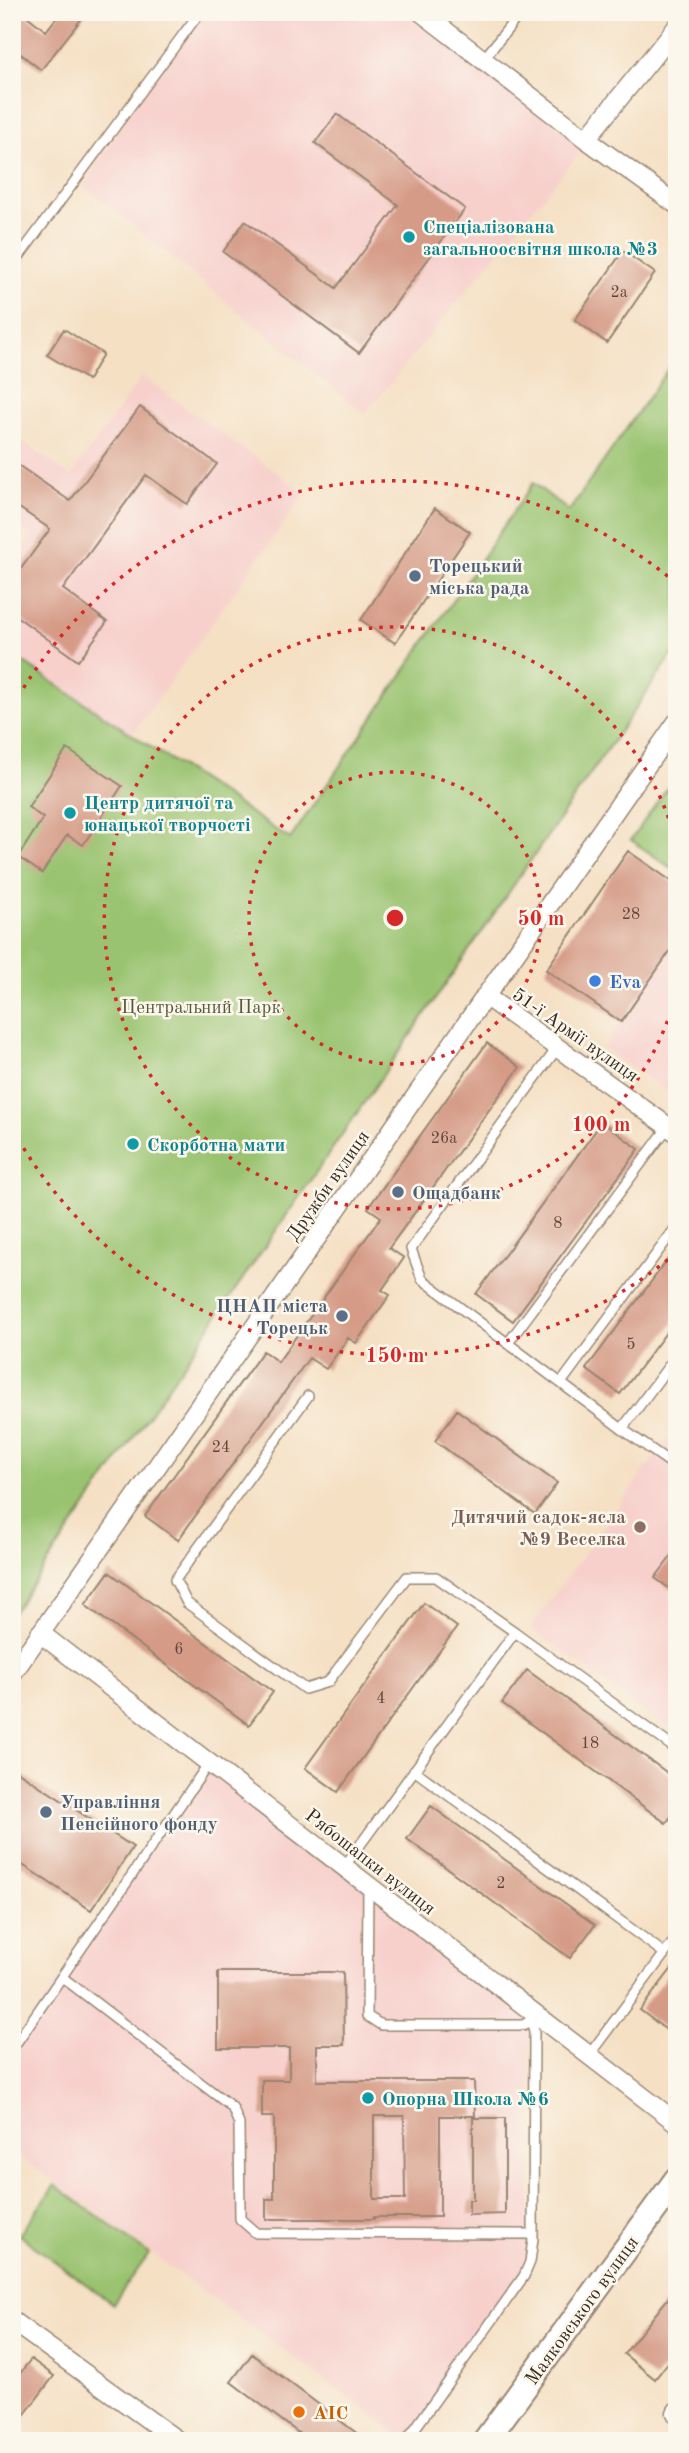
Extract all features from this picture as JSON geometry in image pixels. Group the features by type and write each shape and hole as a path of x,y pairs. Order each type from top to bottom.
{"main road":[{"name":"Маяковського вулиця","path":"485,2441 677,2179"}],"street":[{"path":"421,12 677,205"},
{"path":"586,139 677,27"},
{"name":"Дружби вулиця","path":"12,1674 677,722"},
{"name":"51-ї Армії вулиця","path":"485,996 672,1130"},
{"name":"Рябошапки вулиця","path":"40,1633 368,1885 533,2018 589,2055 677,2123"},
{"path":"12,2321 178,2441"}],"lane":[{"path":"12,266 200,12"},
{"path":"483,60 521,12"},
{"path":"558,1047 411,1249 422,1279 675,1466"},
{"path":"508,1343 672,1130"},
{"path":"561,1383 677,1226"},
{"path":"622,1429 677,1355"},
{"path":"308,1396 175,1580 187,1603 305,1689 328,1682 407,1577 436,1577 677,1750"},
{"path":"344,1867 515,1632"},
{"path":"12,2049 209,1763"},
{"path":"414,1770 664,1953"},
{"path":"368,1885 366,2016 382,2025 523,2025 533,2018"},
{"path":"589,2055 677,1937"},
{"path":"62,1977 232,2107 239,2124 240,2220 256,2234 533,2234"},
{"path":"406,2441 524,2276 530,2262 533,2234 533,2018"}],"shaded area":[{"path":"195,12 402,12 585,146 365,414 83,185"},
{"path":"142,376 305,493 132,735 12,655 12,562 31,536 12,522 12,434 71,476"},
{"path":"677,941 677,1099 603,1048"},
{"name":"Дитячий садок-ясла №9 Веселка","path":"677,1426 677,1735 530,1628"},
{"path":"209,1763 531,2021 530,2262 406,2440 12,2151 12,2049"}],"green space":[{"name":"Центральний Парк","path":"677,356 677,648 12,1614 12,655 290,839 533,483 569,511"},
{"path":"677,774 677,872 631,840"},
{"path":"55,2185 149,2254 113,2304 19,2235"}],"building":[{"path":"12,12 22,12 46,31 61,12 87,12 41,70 12,47"},
{"name":"Спеціалізована загальноосвітня школа №3","path":"337,114 465,209 359,353 223,252 245,221 336,288 398,205 315,143"},
{"path":"623,251 655,273 607,343 575,320"},
{"path":"64,329 103,354 88,380 47,355"},
{"path":"140,407 217,464 187,504 146,475 63,589 107,622 78,661 12,613 12,581 50,529 12,503 12,461 70,501"},
{"name":"Торецький міська рада","path":"435,508 470,532 395,643 361,620"},
{"name":"Центр дитячої та юнацької творчості","path":"67,749 122,786 83,845 67,835 42,873 18,857 43,818 28,807"},
{"path":"628,851 677,885 677,941 621,1022 546,970"},
{"path":"487,1043 520,1067 389,1248 404,1258 382,1290 390,1295 356,1343 348,1338 326,1369 309,1358 178,1540 145,1516 263,1351 278,1362 381,1217 368,1208"},
{"path":"602,1122 639,1149 513,1321 476,1294"},
{"path":"677,1247 677,1318 620,1394 586,1369"},
{"path":"457,1410 557,1483 535,1514 435,1441"},
{"path":"677,1549 677,1594 655,1578"},
{"path":"109,1572 273,1692 249,1725 85,1605"},
{"path":"424,1603 457,1627 338,1792 305,1768"},
{"path":"527,1670 677,1780 677,1809 666,1823 502,1703"},
{"name":"Управління Пенсійного фонду","path":"12,1768 133,1847 91,1910 12,1858"},
{"path":"431,1806 595,1925 570,1958 407,1839"},
{"path":"677,1962 677,2038 640,2010"},
{"name":"Опорна Школа №6","path":"218,1972 343,1972 344,2045 317,2045 317,2081 474,2081 475,2116 440,2116 440,2217 266,2219 266,2199 274,2199 274,2117 262,2117 262,2080 289,2080 289,2048 218,2048","holes":["374,2116 404,2116 405,2199 374,2199"]},
{"path":"473,2118 505,2118 505,2214 469,2215 469,2200 473,2200"},
{"path":"677,2287 677,2351 655,2379 624,2354"},
{"name":"АІС","path":"252,2354 367,2441 309,2441 231,2382"},
{"path":"31,2359 54,2376 12,2431 12,2384"}],"place":[{"name":"Спеціалізована загальноосвітня школа №3","path":"409,237"},
{"name":"Торецький міська рада","path":"415,576"},
{"name":"Центр дитячої та юнацької творчості","path":"70,813"},
{"name":"Eva","path":"595,981"},
{"name":"Скорботна мати","path":"133,1144"},
{"name":"Ощадбанк","path":"398,1192"},
{"name":"ЦНАП міста Торецьк","path":"342,1316"},
{"name":"Дитячий садок-ясла №9 Веселка","path":"640,1527"},
{"name":"Управління Пенсійного фонду","path":"46,1812"},
{"name":"Опорна Школа №6","path":"368,2098"},
{"name":"АІС","path":"299,2412"}]}
